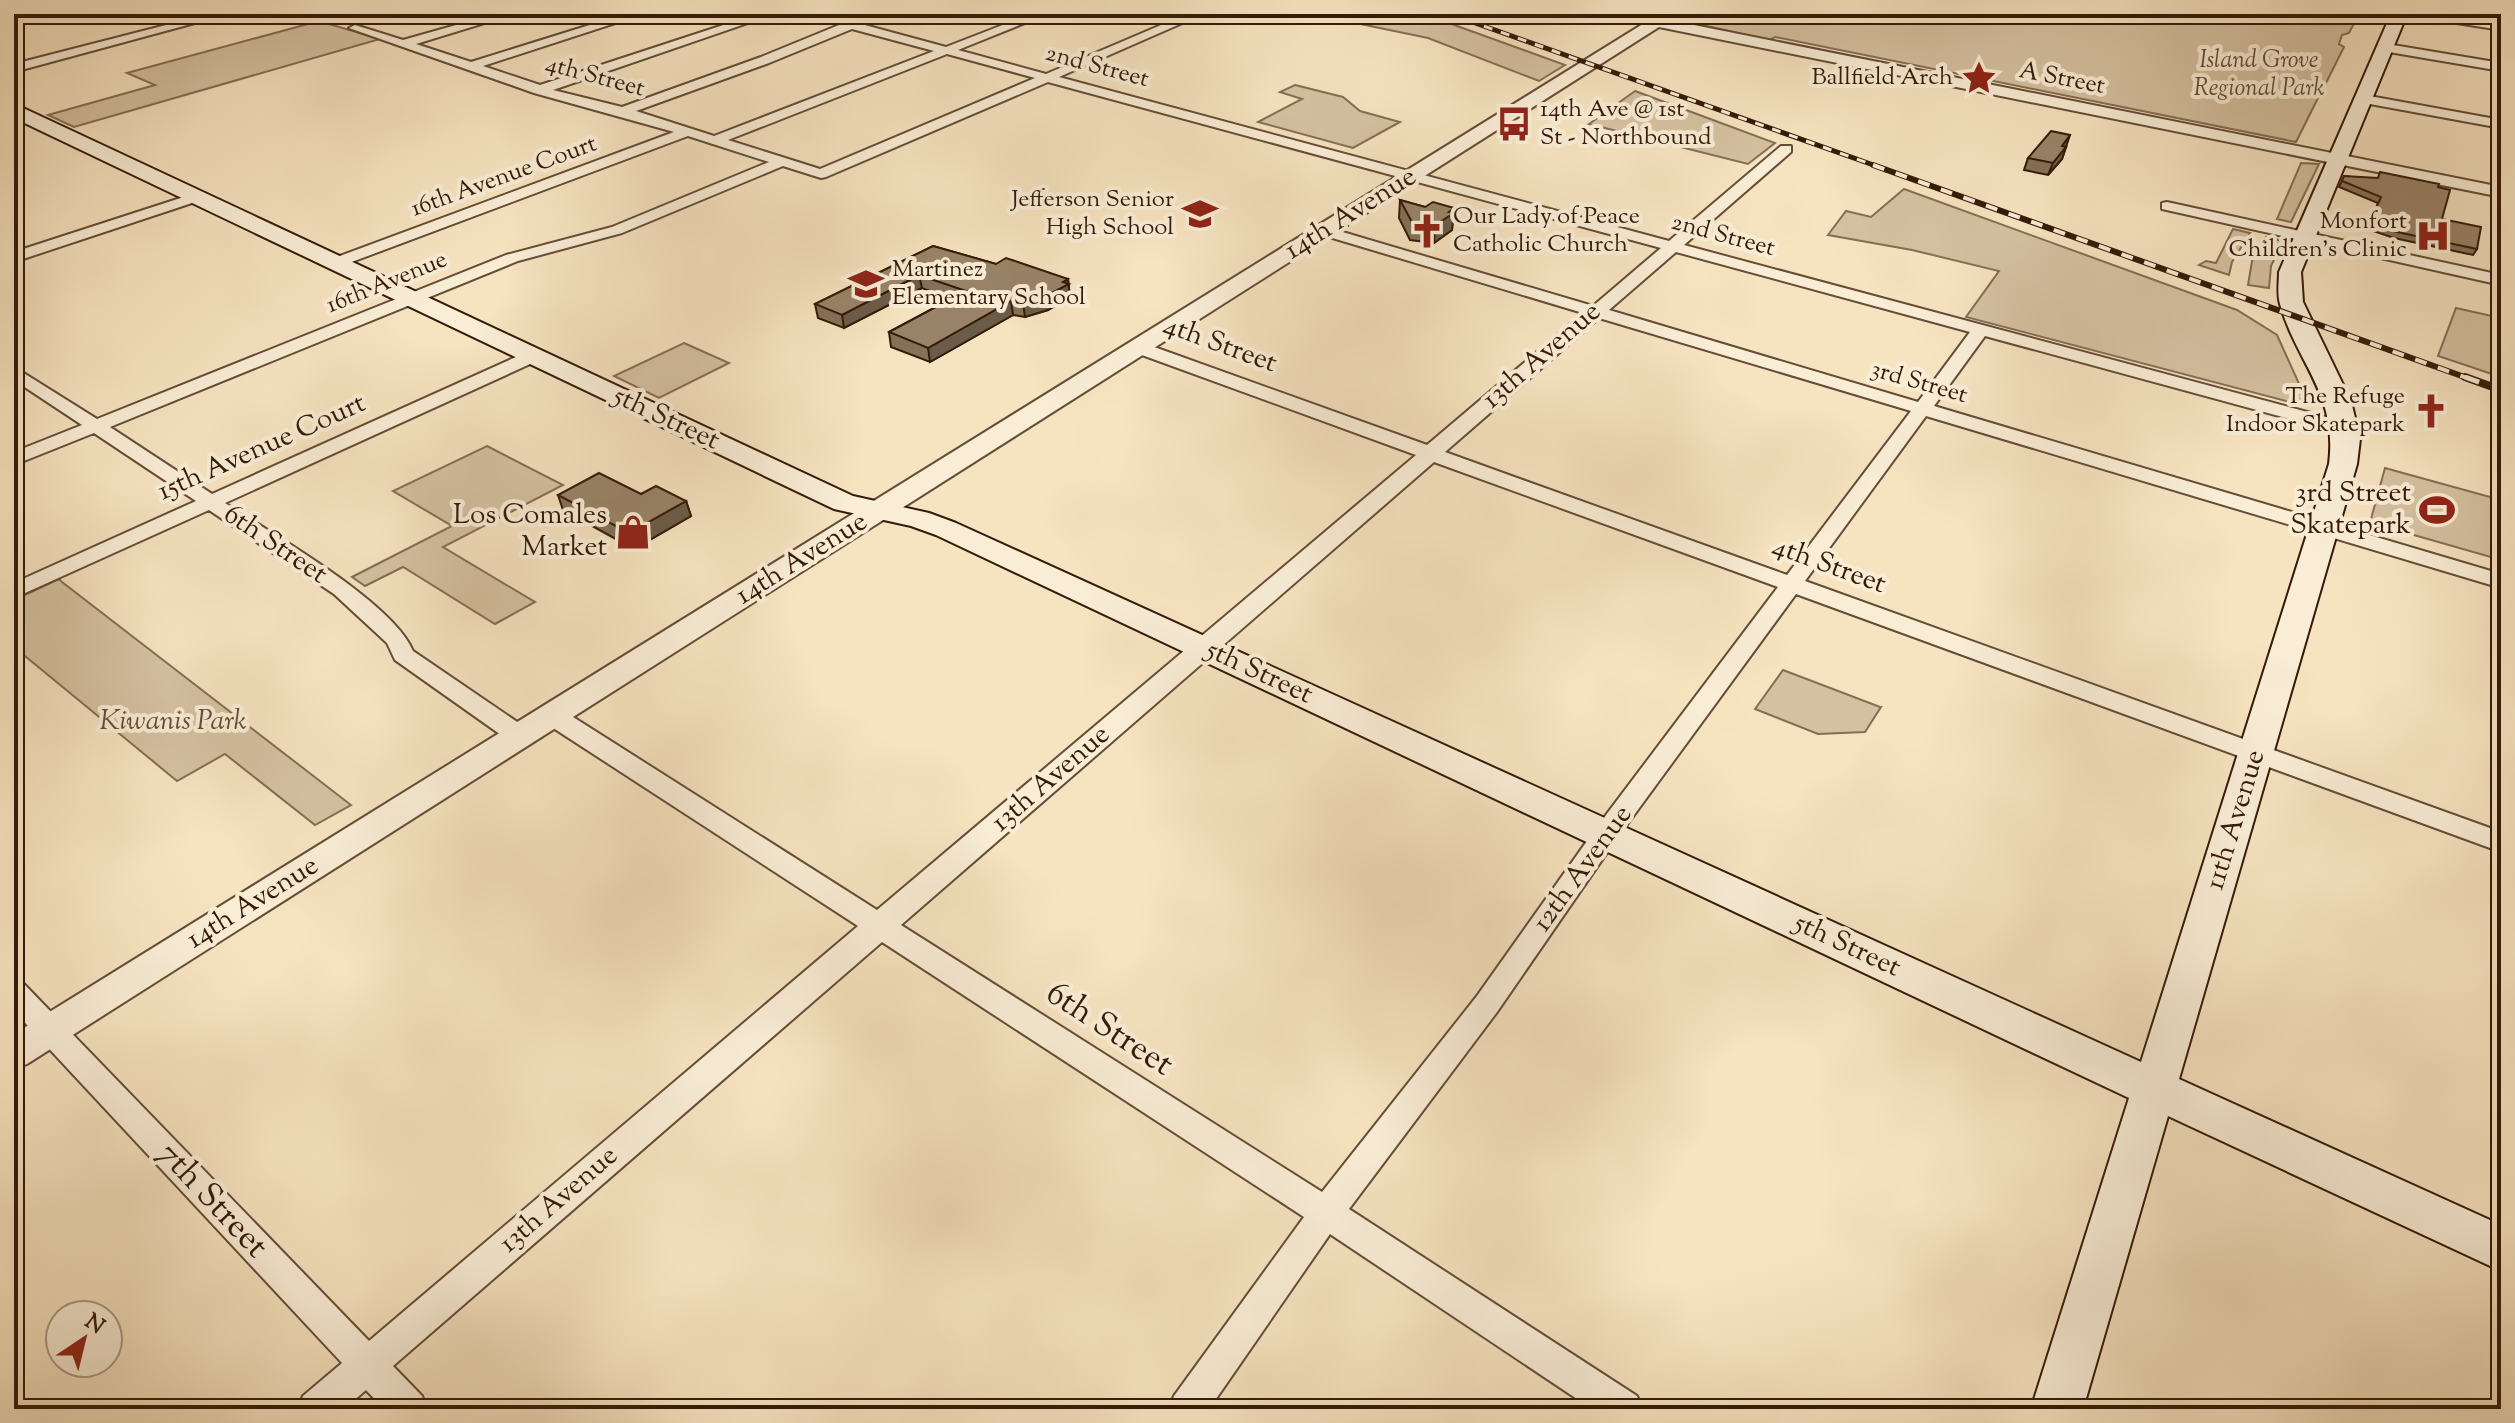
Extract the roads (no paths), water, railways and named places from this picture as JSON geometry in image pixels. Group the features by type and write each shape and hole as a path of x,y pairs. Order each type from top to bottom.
{"main road":[{"name":"11th Avenue","path":"2057,1409 2343,464 2345,428 2338,401 2291,302 2290,272 2399,14"},
{"name":"5th Street","path":"19,117 196,197 844,503 919,519 946,529 2501,1249"}],"street":[{"path":"14,68 222,14"},
{"path":"403,44 508,14"},
{"path":"469,67 637,14"},
{"path":"539,90 768,14"},
{"name":"2nd Street","path":"811,14 2345,428"},
{"path":"715,140 1041,14"},
{"path":"1047,78 1197,14"},
{"name":"A Street","path":"1614,14 1662,18 2501,192"},
{"path":"2425,14 2501,26"},
{"name":"14th Avenue","path":"14,1053 1662,18"},
{"path":"623,111 765,60 850,25"},
{"name":"4th Street","path":"355,28 539,90 623,111 821,174 1047,78"},
{"path":"2387,48 2501,67"},
{"path":"2364,99 2501,124"},
{"name":"16th Avenue Court","path":"335,263 689,131"},
{"name":"13th Avenue","path":"316,1409 1669,246 1786,149"},
{"name":"16th Avenue","path":"14,459 512,258 617,230 781,162"},
{"path":"14,257 196,197"},
{"path":"2167,206 2501,280"},
{"name":"3rd Street","path":"1324,231 2501,581"},
{"name":"12th Avenue","path":"1187,1409 1326,1213 1487,1004 1606,834 1980,331"},
{"name":"4th Street","path":"1137,347 2501,842"},
{"name":"15th Avenue Court","path":"14,591 533,356"},
{"name":"6th Street","path":"14,372 342,589 397,640 403,655 520,736"},
{"name":"6th Street","path":"553,716 1326,1213 1624,1409"},
{"name":"7th Street","path":"14,992 409,1409"}],"railway":[{"path":"1450,14 1879,167"},
{"path":"1873,165 2470,379"},
{"path":"2465,377 2501,390"}],"place":[{"name":"Ballfield Arch","path":"1979,78"},
{"name":"14th Ave @ 1st St - Northbound","path":"1514,124"},
{"name":"Jefferson Senior High School","path":"1200,214"},
{"name":"Our Lady of Peace Catholic Church","path":"1427,231"},
{"name":"Monfort Children's Clinic","path":"2433,236"},
{"name":"Martinez Elementary School","path":"866,284"},
{"name":"The Refuge Indoor Skatepark","path":"2431,411"},
{"name":"3rd Street Skatepark","path":"2437,510"},
{"name":"Los Comales Market","path":"633,532"}],"park label":[{"name":"Island Grove Regional Park","path":"2259,75"},
{"name":"Kiwanis Park","path":"173,722"}]}
